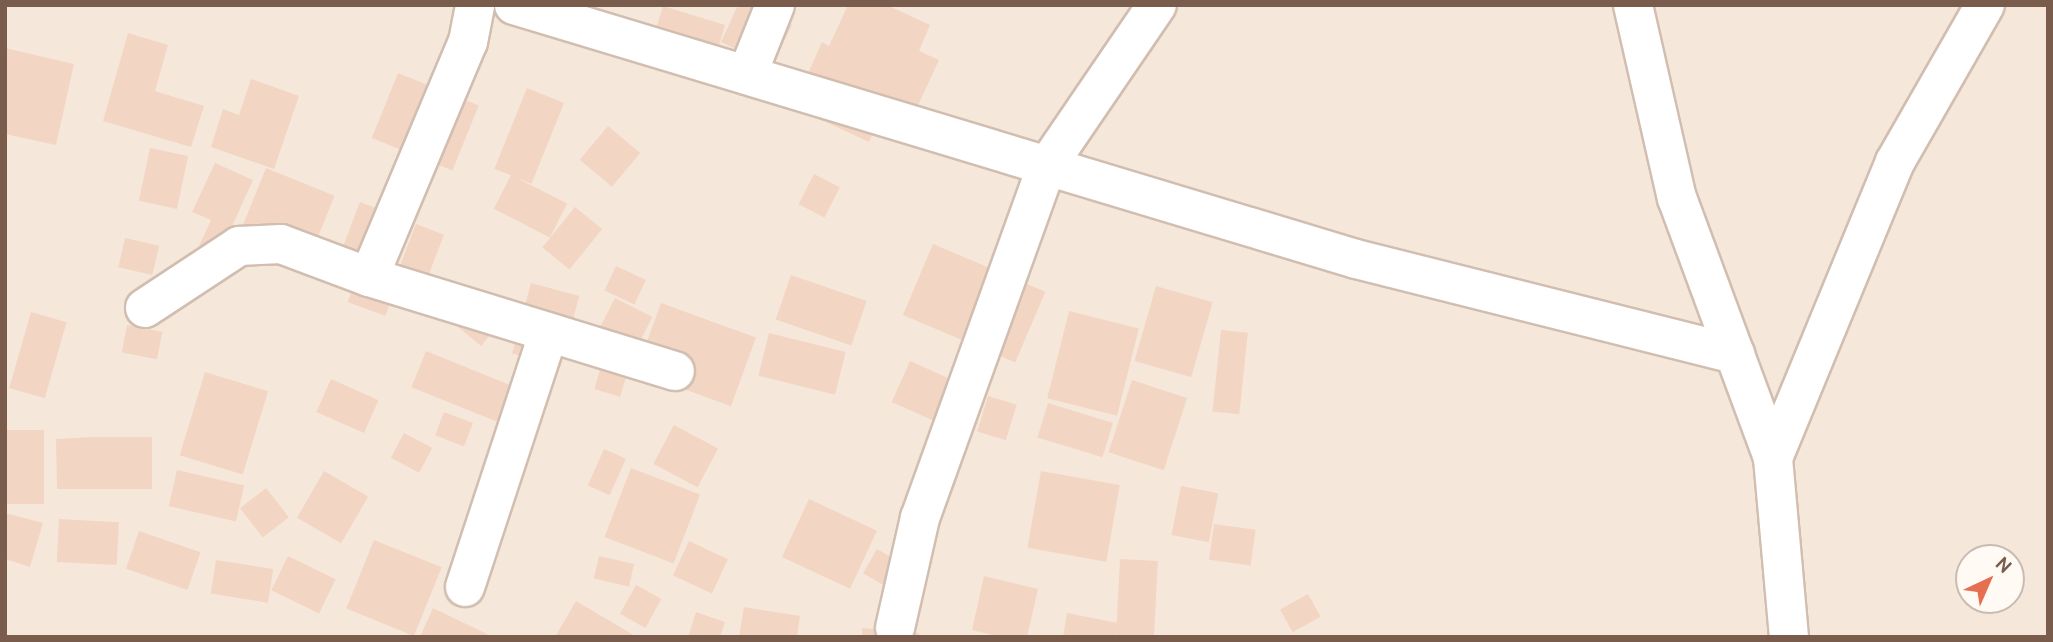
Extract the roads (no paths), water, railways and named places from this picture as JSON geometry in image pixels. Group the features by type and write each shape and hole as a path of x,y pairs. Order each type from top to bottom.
{"street":[{"path":"369,277 468,42 475,5"},
{"path":"514,5 1356,259 1735,354"},
{"path":"747,75 775,5"},
{"path":"895,628 920,518 1046,166 1157,5"},
{"path":"1633,5 1677,198 1773,458 1789,637"},
{"path":"1773,458 1895,162 1985,5"},
{"path":"145,308 239,246 281,244 369,277 675,371"},
{"path":"465,587 549,332"}]}
